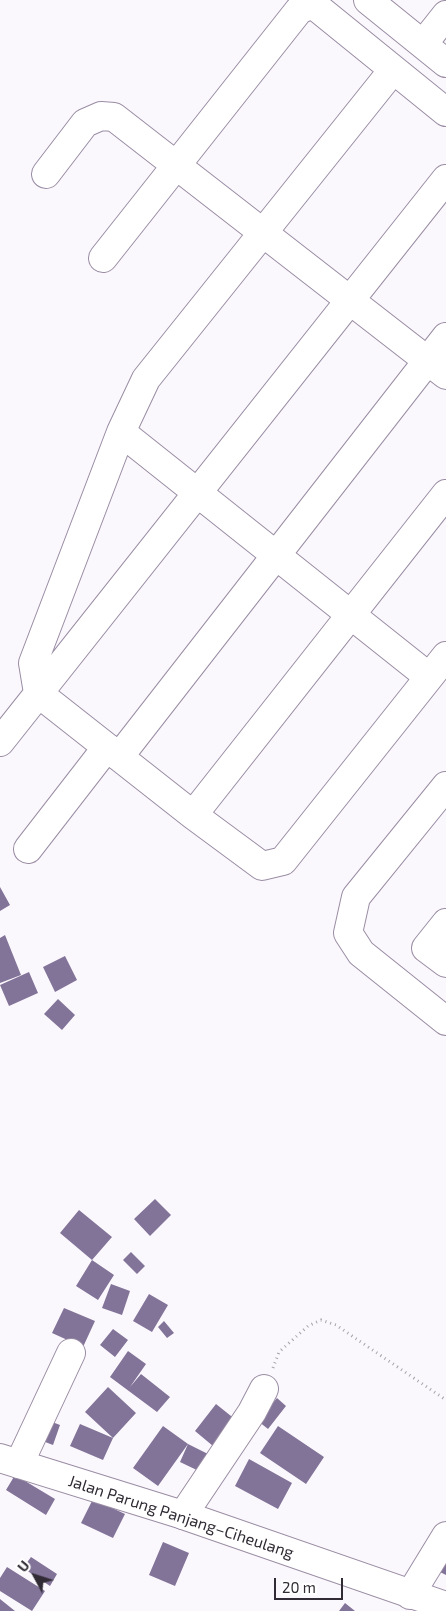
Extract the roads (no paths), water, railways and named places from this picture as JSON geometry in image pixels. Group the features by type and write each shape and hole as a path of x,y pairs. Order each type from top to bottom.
{"street":[{"path":"368,0 446,62"},
{"path":"103,258 299,10 308,6 314,5 446,112"},
{"path":"423,44 446,15"},
{"path":"393,70 146,380 121,432 32,663 38,693 262,866 283,861 446,656"},
{"path":"46,174 85,123 101,116 114,116 437,368"},
{"path":"0,742 446,178"},
{"path":"28,849 113,752 276,555 437,368 446,337"},
{"path":"121,432 429,677"},
{"path":"194,815 446,494"},
{"path":"446,786 356,897 348,933 361,953 446,1021"},
{"path":"446,923 426,948 446,964"},
{"path":"9,1461 71,1353"},
{"path":"183,1515 252,1412 264,1389"},
{"name":"Jalan Parung Panjang–Ciheulang","path":"9,1461 183,1515 446,1606"},
{"path":"410,1594 446,1536"}]}
